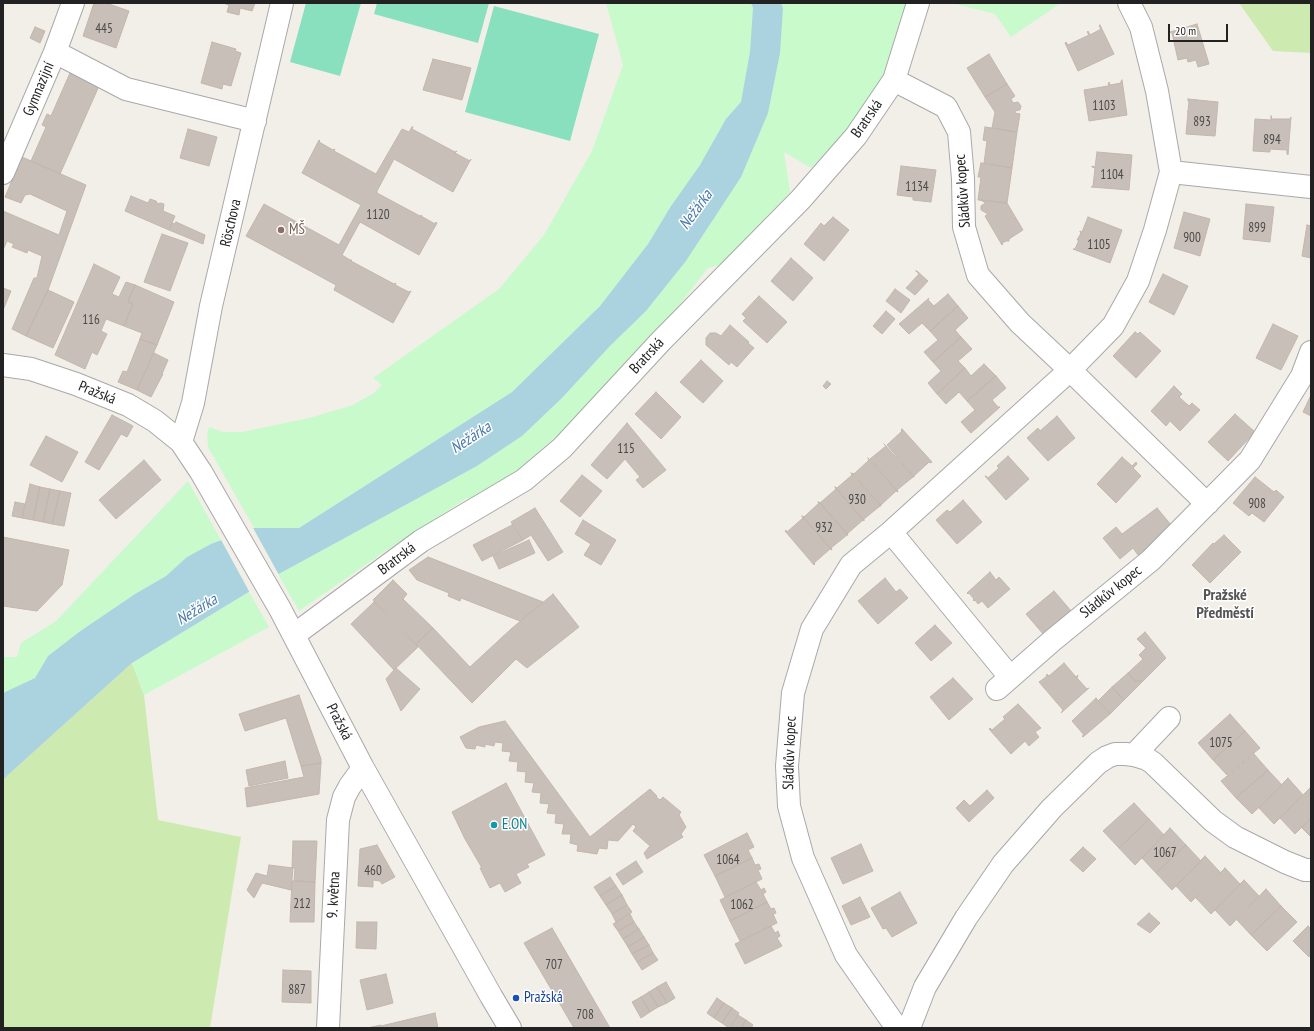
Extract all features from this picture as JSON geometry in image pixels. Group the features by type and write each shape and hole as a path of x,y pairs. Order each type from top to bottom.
{"street":[{"name":"Gymnazijní","path":"3,173 55,52 73,3"},
{"name":"Röschova","path":"181,442 193,403 211,306 282,3"},
{"name":"Bratrská","path":"291,629 421,541 524,480 562,448 661,341 801,199 856,136 894,80 918,3"},
{"name":"Sládkův kopec","path":"897,1028 846,955 803,858 789,806 787,766 793,693 812,629 851,565 891,532 1070,370 1113,326 1138,281 1155,230 1171,172 1155,84 1141,27 1129,3"},
{"path":"55,52 126,89 255,121"},
{"name":"Sládkův kopec","path":"894,80 946,107 959,132 963,178 964,227 978,275 1020,324 1208,503"},
{"path":"1171,172 1311,188"},
{"name":"Sládkův kopec","path":"891,532 1004,683 1053,640 1151,560 1250,460 1302,376 1311,352"},
{"name":"Pražská","path":"3,365 31,369 76,384 128,405 155,421 181,442 201,472 291,629 363,768 487,990 510,1028"},
{"path":"1134,754 1169,718"},
{"path":"909,1028 925,988 985,888 1008,858 1052,808 1098,763 1114,754 1134,754 1147,759 1213,821 1235,837 1285,862 1305,870 1311,870"},
{"name":"9. května","path":"328,1028 338,820 344,797 363,768"}],"green space":[{"path":"306,3 361,3 340,76 290,62"},
{"path":"377,3 489,3 478,43 374,14"},
{"path":"606,3 907,3 898,37 874,98 850,127 811,168 784,152 790,192 720,265 708,268 680,304 642,348 574,421 519,469 471,501 467,498 384,552 299,611 278,574 477,466 522,436 561,399 610,346 646,311 686,261 711,223 700,165 671,206 648,244 600,306 512,392 299,528 254,528 208,447 207,435 209,427 223,432 242,432 309,418 353,405 374,393 382,385 373,378 499,289 544,235 592,151 623,65"},
{"path":"951,3 1061,3 1011,37 995,14"},
{"path":"1239,3 1311,3 1311,53 1273,51"},
{"path":"494,6 599,34 570,141 465,112"},
{"path":"188,481 221,540 187,557 166,576 135,594 79,632 48,656 35,678 3,693 3,657 17,657 21,643 56,621"},
{"path":"249,592 269,627 144,695 132,663"},
{"path":"132,663 144,695 158,820 241,837 210,1028 3,1028 3,780"}],"water":[{"name":"Nežárka","path":"751,3 781,3 783,8 780,53 768,113 741,177 686,261 646,311 610,346 561,399 522,436 477,466 275,576 132,663 3,780 3,693 35,678 48,656 79,632 135,594 166,576 187,557 211,544 254,528 299,528 512,392 600,306 648,244 671,206 700,165 726,119 741,102 750,52 753,8"}],"pier":[{"path":"252,526 279,575 250,593 220,538"}],"building":[{"path":"94,3 106,3 129,11 116,48 83,36"},
{"path":"223,3 255,3 252,11 240,8 239,15 227,12 229,5"},
{"path":"1197,24 1209,64 1198,67 1196,60 1188,62 1187,58 1178,60 1172,33 1170,32"},
{"path":"1100,25 1114,54 1078,71 1065,43 1066,42 1068,45 1089,35 1087,32 1088,31 1090,35 1101,29 1099,26"},
{"path":"35,27 45,31 40,43 30,38"},
{"path":"212,42 236,49 235,51 241,53 231,86 223,84 222,89 201,83"},
{"path":"989,54 1007,84 985,97 967,68"},
{"path":"433,59 471,68 462,100 423,90"},
{"path":"70,73 99,86 60,174 31,161 46,127 42,125 47,114 51,116"},
{"path":"1122,80 1127,115 1089,121 1084,90 1108,86 1109,82 1110,85 1121,83"},
{"path":"1007,84 1015,96 1011,99 1013,103 1018,102 1021,106 1020,110 1015,111 1015,113 1020,114 1017,132 992,128 995,112 985,97"},
{"path":"1188,99 1218,102 1215,136 1186,134"},
{"path":"1271,116 1272,119 1290,119 1291,117 1288,155 1287,150 1270,149 1270,152 1253,151 1255,119 1271,120"},
{"name":"MŠ","path":"412,127 412,129 455,152 457,151 455,153 470,161 453,192 394,159 377,193 420,216 422,215 421,216 435,224 436,222 437,223 419,255 360,222 342,255 394,284 396,283 395,285 409,292 411,291 393,323 334,290 336,285 246,236 264,204 339,245 361,205 302,173 319,140 319,142 333,150 335,149 334,151 376,174 402,129 409,132"},
{"path":"985,127 1017,132 1012,168 984,163 987,141 983,140"},
{"path":"188,129 217,137 209,166 180,158"},
{"path":"1097,152 1132,155 1129,190 1091,187 1093,186 1095,168 1092,166 1095,167"},
{"path":"22,157 86,185 48,290 26,336 12,329 34,278 37,278 42,256 28,250 27,253 12,247 14,244 7,241 3,250 3,211 59,235 67,211 30,194 25,195 21,203 5,197"},
{"path":"981,163 1012,168 1007,203 978,200 981,177 978,177"},
{"path":"901,166 936,170 931,202 913,200 913,197 897,195"},
{"path":"131,196 148,203 150,199 156,201 158,204 164,204 163,211 175,216 169,230 125,211"},
{"path":"982,200 1007,203 1023,230 1009,239 1009,241 1002,243 1002,245 985,216 988,214 981,210 981,206 985,203"},
{"path":"1246,204 1274,207 1270,242 1243,239"},
{"path":"1184,212 1210,219 1200,256 1174,248"},
{"path":"833,217 849,230 824,261 804,244 821,223 824,226"},
{"path":"1088,217 1122,230 1110,263 1073,249 1075,249 1079,240 1077,240 1081,233 1080,231 1082,232"},
{"path":"176,222 205,235 203,244 169,230 172,223 175,224"},
{"path":"1307,225 1311,226 1311,258 1302,256"},
{"path":"162,234 188,243 170,291 144,282"},
{"path":"791,258 813,278 793,301 771,281"},
{"path":"94,264 120,277 112,294 119,297 126,282 135,285 128,302 133,304 124,326 106,319 101,331 107,334 97,355 92,352 85,369 55,355"},
{"path":"916,271 928,281 915,295 906,288 919,274"},
{"path":"1163,274 1188,286 1174,315 1149,302"},
{"path":"135,285 174,302 157,345 140,339 142,333 124,326 133,304 128,302"},
{"path":"3,288 11,291 3,310"},
{"path":"895,289 910,300 901,313 886,301"},
{"path":"48,290 74,302 53,348 26,336"},
{"path":"948,294 958,306 930,331 922,323 909,334 899,324 929,298 928,300 934,306"},
{"path":"759,296 787,322 767,343 743,321 746,318 742,314"},
{"path":"958,306 968,318 955,330 961,337 933,362 924,352 938,340 930,331"},
{"path":"886,311 895,319 882,334 873,326"},
{"path":"1273,324 1298,336 1281,370 1256,358"},
{"path":"730,325 754,348 737,367 731,362 729,365 706,345 706,338 710,333 716,333 721,336"},
{"path":"1135,332 1138,334 1140,332 1161,351 1136,378 1113,356"},
{"path":"961,337 972,349 958,361 965,368 937,394 928,383 941,371 933,362"},
{"path":"140,339 157,345 137,390 118,382 123,371 127,372"},
{"path":"154,353 168,360 163,374 151,397 137,390"},
{"path":"701,360 723,381 703,403 680,382"},
{"path":"984,364 996,376 967,401 959,392 946,404 937,394 965,368 971,376"},
{"path":"996,376 1006,388 992,400 998,407 1000,407 971,433 961,422 975,410 967,401"},
{"path":"827,381 831,384 826,389 823,386"},
{"path":"1174,386 1182,394 1179,397 1189,406 1192,403 1200,410 1180,431 1170,421 1166,426 1151,411"},
{"path":"656,392 681,417 661,439 635,414"},
{"path":"1311,395 1311,416 1303,412"},
{"path":"1235,414 1255,432 1228,461 1208,442"},
{"path":"112,415 133,426 127,437 121,434 99,470 85,462"},
{"path":"1057,416 1075,438 1048,461 1027,438 1038,428 1040,431"},
{"path":"627,423 666,470 643,488 636,480 640,477 625,459 607,479 591,465"},
{"path":"902,429 932,462 929,462 914,477 887,445 902,431"},
{"path":"46,436 78,452 62,482 30,465"},
{"path":"886,446 914,477 897,490 898,492 870,459"},
{"path":"1008,456 1029,479 1006,500 985,476 988,478 999,468 997,466"},
{"path":"1122,457 1132,466 1136,462 1137,464 1133,468 1141,476 1116,503 1097,484"},
{"path":"868,458 898,492 896,491 881,506 852,473 854,474 869,460"},
{"path":"144,460 161,480 116,519 99,500"},
{"path":"851,473 881,506 864,519 864,521 835,487 837,488 852,475"},
{"path":"582,475 602,491 580,517 560,501"},
{"path":"1255,477 1274,492 1276,490 1284,497 1264,522 1252,513 1249,516 1233,503"},
{"path":"30,484 40,487 33,520 22,518"},
{"path":"40,487 50,489 43,522 33,520"},
{"path":"835,487 864,521 863,520 847,534 819,502 820,503 836,489"},
{"path":"50,489 60,491 52,524 43,522"},
{"path":"60,491 71,493 64,526 52,524"},
{"path":"963,500 982,522 957,544 936,520 947,510 950,512"},
{"path":"15,502 25,504 22,518 12,516"},
{"path":"819,502 848,535 831,548 832,550 802,516 804,517 819,503"},
{"path":"535,508 563,552 548,561 531,535 523,540 511,522"},
{"path":"1157,508 1172,526 1138,555 1133,548 1120,559 1103,538 1116,527 1122,534"},
{"path":"802,516 832,550 830,549 814,563 814,565 785,531 786,530 787,532 803,518"},
{"path":"583,520 616,540 601,565 584,555 591,544 575,534"},
{"path":"512,525 523,540 482,561 473,545"},
{"path":"1224,535 1241,552 1210,583 1192,565 1213,543 1214,544"},
{"path":"3,537 69,550 62,585 37,611 3,606"},
{"path":"529,540 535,553 499,569 493,556"},
{"path":"428,557 543,602 520,621 461,598 460,601 448,596 449,593 417,580 409,570"},
{"path":"990,572 996,580 999,577 1010,589 988,608 982,601 978,604 975,600 973,600 974,599 969,593 967,593"},
{"path":"885,578 896,592 900,589 908,598 878,624 858,601"},
{"path":"393,580 407,594 403,599 433,628 416,644 373,600"},
{"path":"1054,591 1072,612 1044,635 1026,614"},
{"path":"553,594 579,627 527,668 516,659 472,703 416,644 433,628 470,667 511,629"},
{"path":"374,602 418,647 394,670 351,624"},
{"path":"935,625 952,643 931,661 915,643"},
{"path":"1145,632 1166,658 1143,681 1135,681 1128,673 1143,659 1139,655 1146,648 1137,639"},
{"path":"1064,663 1076,677 1078,675 1077,678 1087,689 1089,688 1061,713 1063,710 1039,682 1046,677 1047,674 1049,676"},
{"path":"396,668 420,689 401,711 386,679"},
{"path":"1128,673 1135,681 1143,681 1124,700 1112,687"},
{"path":"953,678 973,699 949,720 930,697"},
{"path":"1112,687 1124,700 1110,714 1098,701"},
{"path":"299,695 321,759 321,763 301,766 286,718 245,731 239,714"},
{"path":"1096,698 1110,714 1083,737 1082,736 1084,735 1072,721"},
{"path":"1018,704 1041,728 1035,732 1039,737 1029,746 1025,741 1011,754 989,729 990,728 992,730 1005,719 1003,717"},
{"path":"1230,714 1245,731 1213,760 1198,743"},
{"path":"505,721 590,837 650,789 660,800 663,797 681,812 679,815 686,827 681,834 683,837 647,859 644,853 650,846 633,831 636,827 633,824 618,841 608,840 607,849 599,848 597,854 577,851 578,845 570,843 571,834 562,834 564,824 555,823 556,814 547,813 549,804 540,803 541,793 532,792 534,783 525,782 526,772 517,771 518,762 509,761 511,752 502,751 503,743 495,742 494,746 485,744 485,747 476,745 475,749 466,748 460,737 479,727"},
{"path":"1245,731 1260,748 1227,775 1213,760"},
{"path":"1254,754 1268,770 1236,798 1221,781"},
{"path":"285,761 288,778 249,786 246,770"},
{"path":"321,763 319,794 247,807 245,788 304,777 301,766"},
{"path":"1268,770 1282,785 1252,814 1236,798"},
{"path":"1288,778 1303,795 1274,824 1259,808"},
{"name":"E.ON","path":"506,783 545,855 527,864 529,867 516,874 521,883 505,892 500,883 490,888 480,868 482,868 465,839 452,812"},
{"path":"1310,788 1311,818 1295,834 1280,818"},
{"path":"987,790 994,798 969,822 956,808 964,800 970,806"},
{"path":"1134,803 1149,819 1119,848 1103,831"},
{"path":"1311,818 1311,837 1302,828"},
{"path":"1149,819 1164,835 1135,865 1119,848"},
{"path":"1170,828 1186,845 1156,873 1142,858"},
{"path":"747,833 754,847 748,850 752,858 715,876 704,855"},
{"path":"293,841 317,841 315,882 294,881 295,868 292,868"},
{"path":"861,844 873,871 843,884 831,858"},
{"path":"377,845 395,877 382,884 380,881 373,880 373,887 358,886 360,849"},
{"path":"1186,845 1201,861 1172,890 1156,873"},
{"path":"1083,847 1096,859 1083,872 1070,860"},
{"path":"1205,856 1220,872 1191,902 1176,886"},
{"path":"752,858 755,865 759,864 761,869 758,870 762,879 725,897 715,876"},
{"path":"636,861 643,872 623,885 616,874"},
{"path":"269,865 293,868 291,890 262,883 254,898 247,890 256,873 267,876"},
{"path":"1225,868 1240,884 1211,914 1196,898"},
{"path":"610,877 616,886 600,896 594,887"},
{"path":"1244,880 1259,896 1230,926 1215,910"},
{"path":"292,881 315,882 314,922 290,922"},
{"path":"756,882 761,890 764,888 766,892 763,894 767,902 730,921 720,900"},
{"path":"616,886 622,895 606,905 600,896"},
{"path":"1266,889 1281,906 1251,935 1237,920"},
{"path":"900,892 917,923 892,937 886,928 883,929 871,908"},
{"path":"622,895 627,905 612,914 606,905"},
{"path":"860,897 870,917 851,925 842,906"},
{"path":"767,902 771,909 774,908 776,913 773,914 777,923 740,941 730,921"},
{"path":"627,905 632,912 616,922 612,914"},
{"path":"1281,906 1297,922 1267,951 1251,935"},
{"path":"1149,913 1160,923 1150,933 1137,924"},
{"path":"630,914 634,922 618,931 613,924"},
{"path":"357,922 377,922 376,949 356,948"},
{"path":"634,922 639,929 623,939 618,931"},
{"path":"771,926 775,933 778,931 780,936 777,938 782,946 745,964 735,944"},
{"path":"1308,926 1311,929 1311,954 1309,957 1293,941"},
{"path":"552,928 610,1028 574,1028 524,943"},
{"path":"639,929 644,937 628,947 623,939"},
{"path":"644,937 649,945 632,954 628,947"},
{"path":"649,945 653,953 637,962 632,954"},
{"path":"653,953 658,960 642,970 637,962"},
{"path":"283,970 311,971 311,1003 282,1002"},
{"path":"386,974 393,1003 367,1010 360,980"},
{"path":"666,982 675,998 667,1003 657,987"},
{"path":"657,987 667,1003 658,1007 649,992"},
{"path":"649,992 658,1007 650,1012 641,997"},
{"path":"641,997 650,1012 641,1018 632,1002"},
{"path":"717,998 724,1003 714,1018 707,1013"},
{"path":"724,1003 732,1008 722,1023 714,1018"},
{"path":"732,1008 739,1013 729,1028 722,1023"},
{"path":"435,1013 438,1028 367,1028 381,1026"},
{"path":"738,1015 746,1020 741,1028 730,1028"},
{"path":"746,1020 753,1025 751,1028 741,1028"}],"place":[{"name":"MŠ","path":"281,230"},
{"name":"E.ON","path":"494,825"},
{"name":"Pražská","path":"516,998"}],"district":[{"name":"Pražské Předměstí","path":"1225,604"}]}
